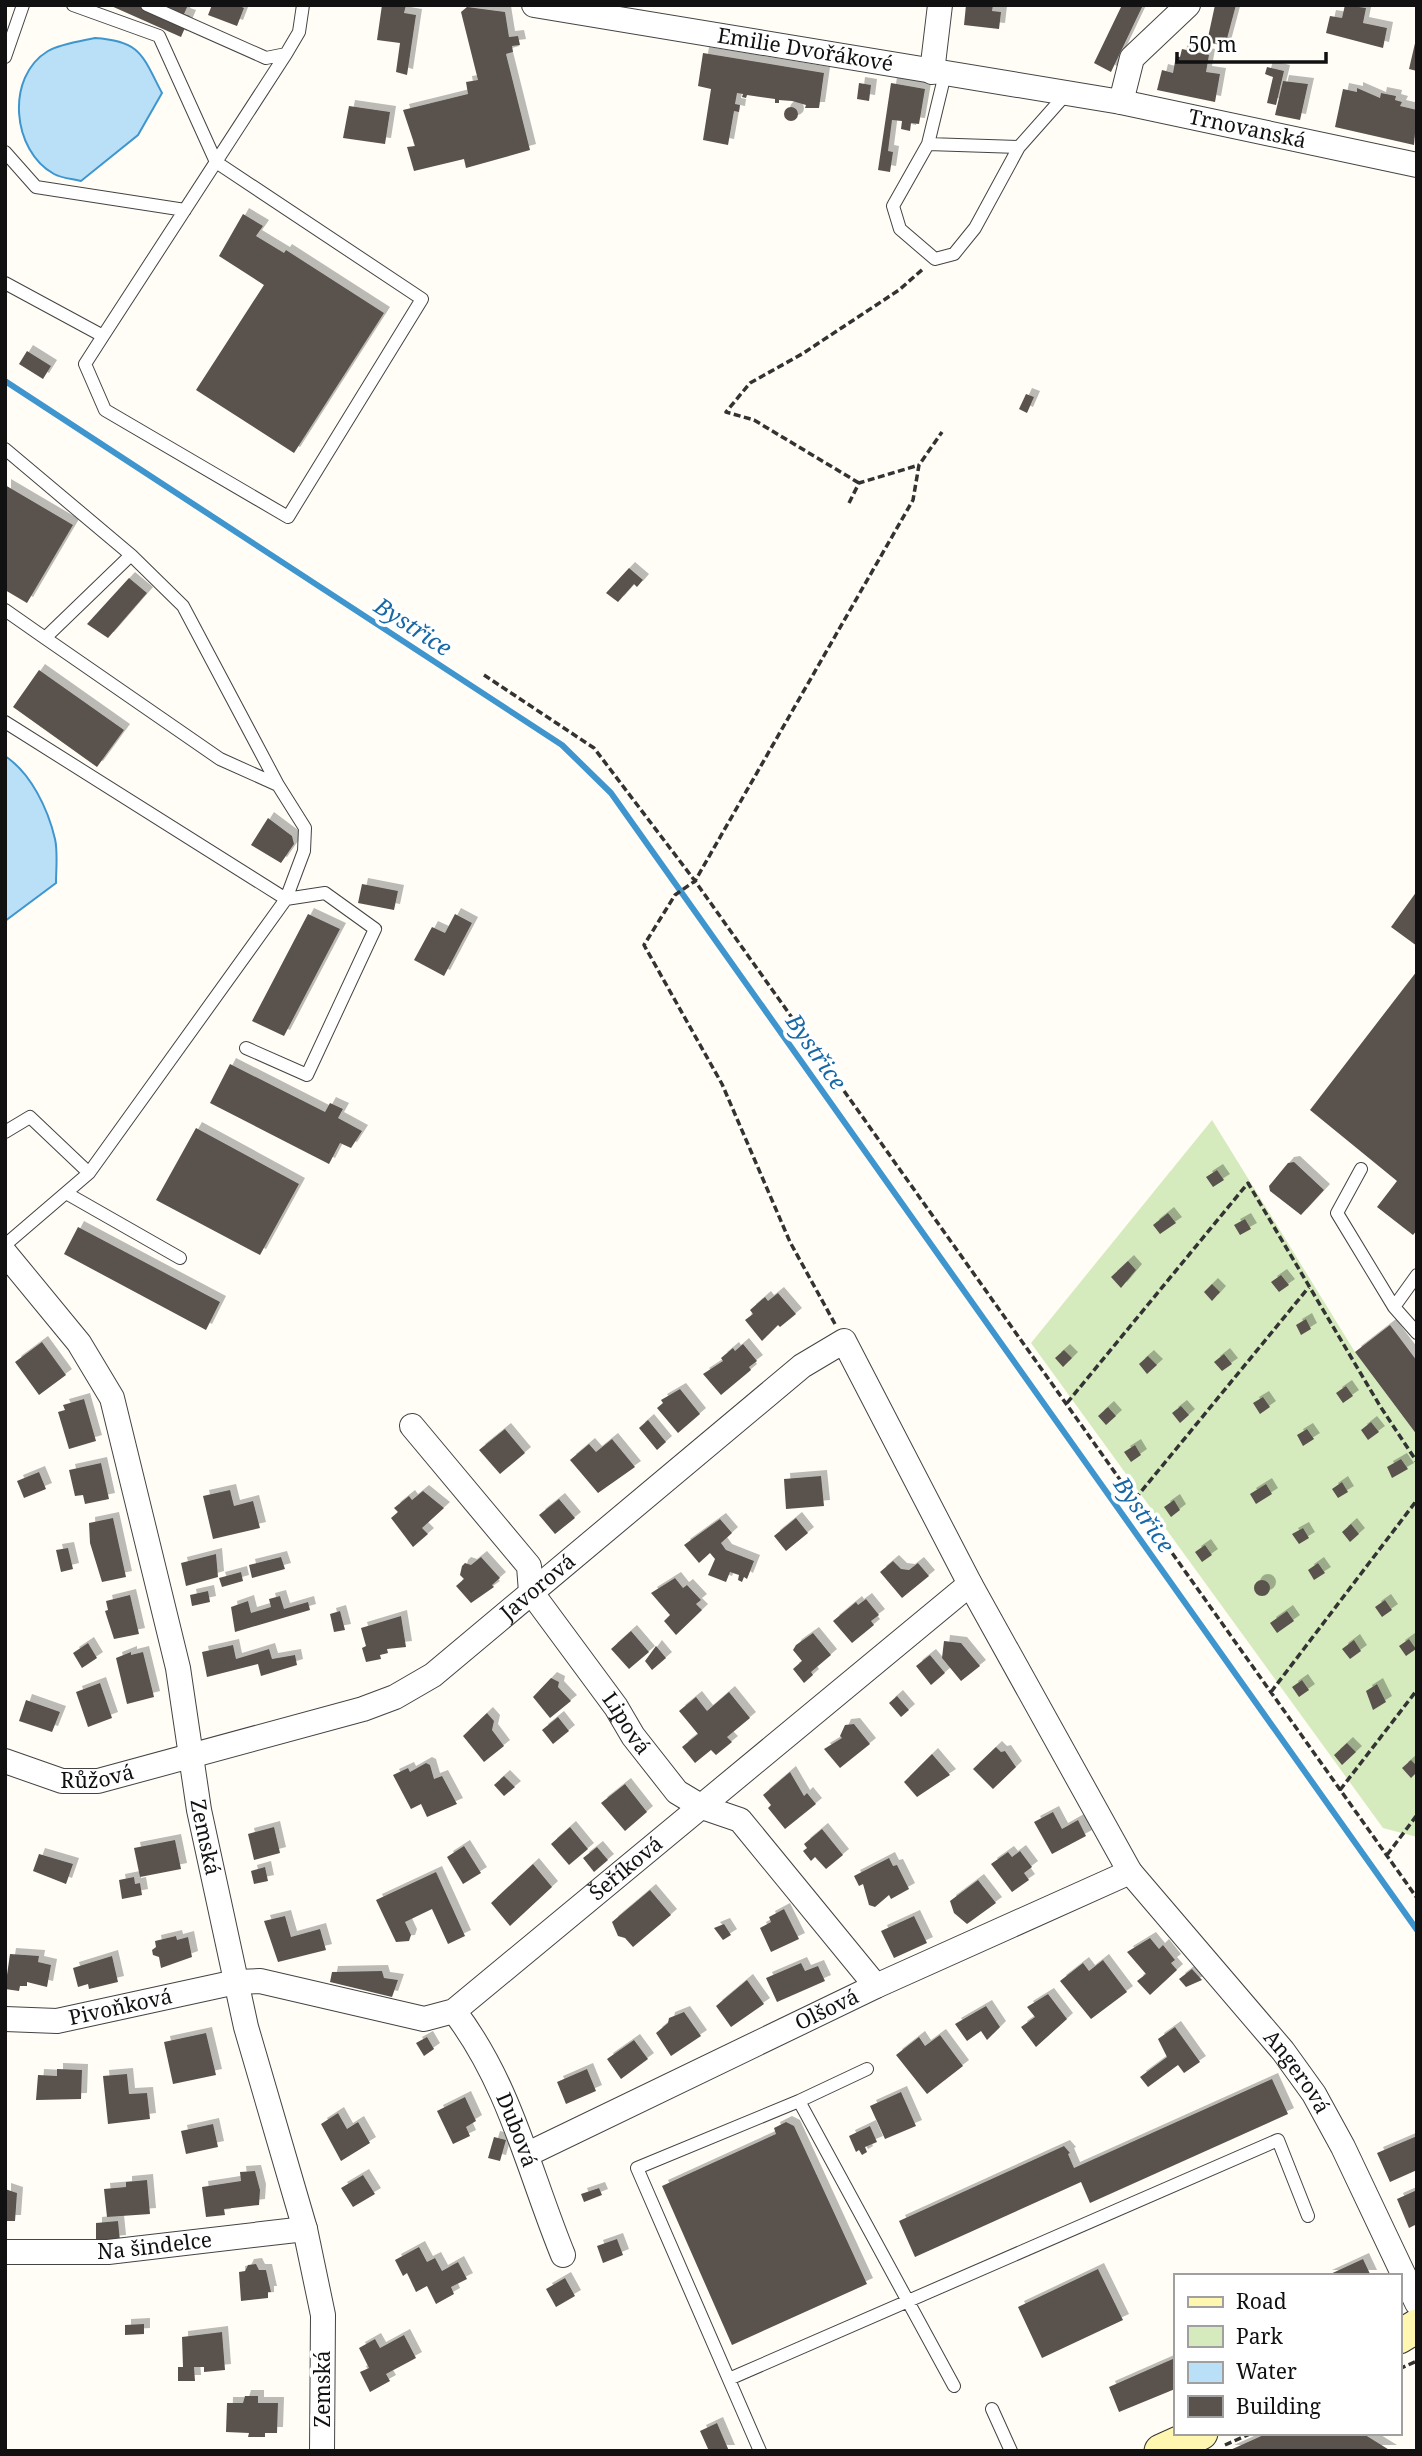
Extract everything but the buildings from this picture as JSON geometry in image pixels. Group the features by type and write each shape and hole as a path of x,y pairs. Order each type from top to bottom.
{"street":[{"name":"Emilie Dvořákové","path":"534,5 1072,95"},
{"path":"939,74 940,5"},
{"path":"1121,102 1132,58 1188,5"},
{"name":"Trnovanská","path":"1072,95 1121,102 1417,165"},
{"name":"Zemská","path":"5,1254 79,1343 111,1398 178,1668 199,1810 246,2027 305,2229 323,2315 322,2451"},
{"name":"Angerová","path":"844,1341 970,1584 1130,1872 1283,2051 1314,2094 1343,2147 1417,2302"},
{"name":"Javorová","path":"191,1754 363,1709 395,1697 433,1675 802,1366 844,1341"},
{"name":"Lipová","path":"412,1426 529,1566 531,1592 616,1707 633,1736 677,1792 702,1807 740,1819 876,1986"},
{"name":"Šeříková","path":"236,1982 260,1982 424,2019 454,2011 970,1584"},
{"name":"Růžová","path":"5,1761 62,1781 98,1781 191,1754"},
{"name":"Olšová","path":"528,2154 876,1986 1130,1872"},
{"name":"Pivoňková","path":"5,2018 57,2021 236,1982"},
{"name":"Dubová","path":"454,2011 477,2041 528,2154 537,2191 564,2255"},
{"name":"Na šindelce","path":"5,2252 108,2252 305,2229"},
{"path":"1401,2336 1417,2326"},
{"path":"1161,2451 1211,2440"}],"lane":[{"path":"5,57 23,5"},
{"path":"73,5 159,36 216,162 422,299 288,517 105,410 85,364 103,337 216,162 286,54 299,32 303,5"},
{"path":"147,5 266,58 286,54"},
{"path":"939,74 928,144 892,206 900,229 935,259 954,254 975,228 1019,147 1072,95"},
{"path":"928,144 1019,147"},
{"path":"5,152 36,187 185,210"},
{"path":"5,283 103,337"},
{"path":"5,449 131,555 183,606 278,785 305,828 304,851 286,899 89,1174 5,1245"},
{"path":"45,638 131,555"},
{"path":"5,610 220,759 278,785"},
{"path":"5,722 286,899 325,893 374,929 307,1074 246,1048"},
{"path":"5,1132 30,1117 89,1174"},
{"path":"1361,1169 1337,1213 1394,1307 1417,1333"},
{"path":"66,1193 180,1258"},
{"path":"1394,1307 1417,1275"},
{"path":"760,2451 637,2168 799,2101 867,2069"},
{"path":"799,2101 954,2386"},
{"path":"729,2379 1278,2140 1308,2216"},
{"path":"992,2409 1011,2451"}],"path":[{"path":"859,483 754,420 726,412 750,383 802,354 899,290 935,259"},
{"path":"844,1341 790,1242 722,1084 644,945 675,895 695,880 913,500 919,465 942,432"},
{"path":"849,503 859,483 919,465"},
{"path":"484,675 594,748 695,880 1417,1898"},
{"path":"1067,1403 1248,1183 1380,1406 1417,1462"},
{"path":"1135,1499 1309,1287"},
{"path":"1271,1692 1417,1500"},
{"path":"1340,1790 1417,1690"},
{"path":"1387,1856 1417,1815"},
{"path":"1401,2368 1417,2361"},
{"path":"1211,2440 1240,2435"}],"green space":[{"path":"1212,1120 1355,1352 1417,1435 1417,1837 1383,1828 1031,1343"}],"water":[{"path":"95,38 122,43 138,52 162,93 138,135 81,181 54,174 40,163 29,149 19,114 20,95 25,78 34,63 48,51"},
{"path":"5,756 23,772 43,804 52,828 57,855 56,883 5,921"}],"waterway":[{"name":"Bystřice","path":"5,381 562,745 611,793 1417,1930"}]}
